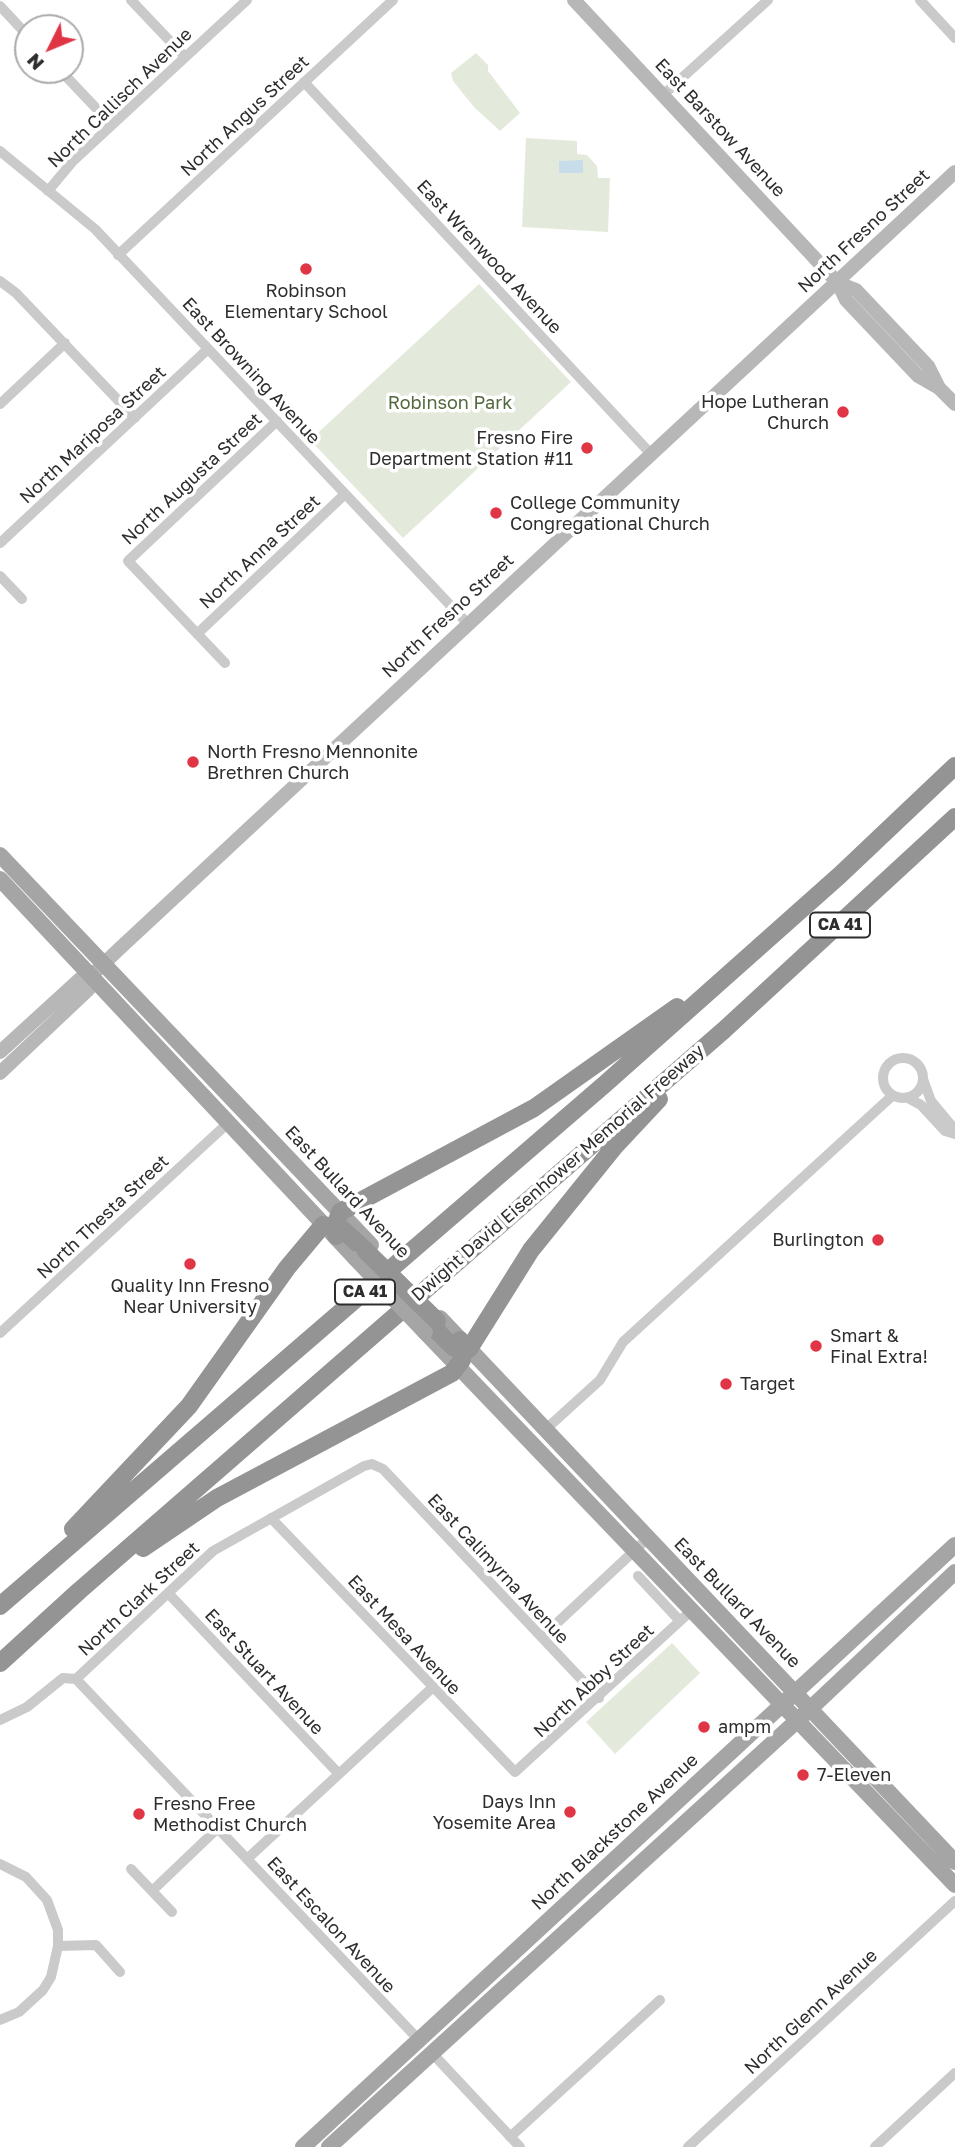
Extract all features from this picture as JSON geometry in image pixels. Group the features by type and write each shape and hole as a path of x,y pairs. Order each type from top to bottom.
{"highway":[{"name":"Dwight David Eisenhower Memorial Freeway","path":"0,1605 727,976 955,766"},
{"name":"Dwight David Eisenhower Memorial Freeway","path":"0,1664 79,1591 724,1030 955,817"},
{"path":"0,1605 181,1415 287,1268 334,1226 534,1108 704,988 727,976"},
{"path":"79,1591 449,1337 531,1250 622,1138 724,1030"},
{"path":"334,1226 449,1337"}],"main road":[{"name":"East Barstow Avenue","path":"574,0 838,282 846,300 918,376 939,388 955,404"},
{"name":"North Fresno Street","path":"0,1052 80,979 91,976 955,172"},
{"name":"East Bullard Avenue","path":"0,855 104,964 334,1226"},
{"name":"East Bullard Avenue","path":"0,879 228,1123 363,1252"},
{"name":"North Fresno Street","path":"0,1073 89,989 91,976"},
{"name":"East Bullard Avenue","path":"449,1337 546,1429 950,1857"},
{"name":"East Bullard Avenue","path":"449,1337 636,1550 687,1616 781,1704 955,1885"},
{"name":"North Blackstone Avenue","path":"303,2147 954,1547"},
{"path":"878,1645 914,1598 950,1563 954,1547"},
{"path":"329,2147 811,1708 955,1572"},
{"path":"876,1804 890,1806 926,1842 950,1857"},
{"path":"432,2053 430,2044 434,2038 466,2008 478,1986"},
{"path":"394,2088 395,2076 418,2053 419,2040"}],"street":[{"path":"131,0 185,57"},
{"name":"North Callisch Avenue","path":"48,191 73,161 247,0"},
{"name":"North Angus Street","path":"118,254 393,0"},
{"path":"663,95 762,1"},
{"path":"924,2 955,38"},
{"path":"0,6 14,21"},
{"name":"East Wrenwood Avenue","path":"304,82 651,454"},
{"path":"73,84 112,125"},
{"name":"East Browning Avenue","path":"0,151 88,223 468,624"},
{"path":"0,281 16,293 135,418"},
{"path":"0,404 65,343"},
{"name":"North Mariposa Street","path":"0,543 208,349"},
{"name":"North Augusta Street","path":"197,634 128,561 277,421"},
{"name":"North Anna Street","path":"197,634 345,494"},
{"path":"0,576 22,599"},
{"path":"197,634 225,663"},
{"path":"911,1060 920,1068 931,1101 955,1134 946,1130 921,1105 908,1098 891,1096 885,1089 882,1076 892,1061 911,1060"},
{"path":"908,1098 918,1092 923,1079"},
{"path":"546,1429 600,1380 623,1342 891,1096"},
{"name":"North Thesta Street","path":"0,1334 228,1123"},
{"name":"North Clark Street","path":"76,1679 213,1550 372,1464"},
{"name":"East Calimyrna Avenue","path":"372,1464 383,1469 599,1698"},
{"name":"East Mesa Avenue","path":"271,1518 515,1772"},
{"path":"542,1637 648,1538"},
{"path":"638,1576 687,1616"},
{"name":"East Stuart Avenue","path":"168,1593 338,1773"},
{"name":"North Abby Street","path":"515,1772 687,1616"},
{"path":"0,1720 27,1707 63,1678 76,1679"},
{"name":"East Escalon Avenue","path":"76,1679 419,2040"},
{"path":"247,1859 432,1688"},
{"path":"152,1891 218,1828"},
{"path":"0,1864 26,1877 47,1900 56,1922 58,1946 51,1977 43,1990 19,2012 0,2020"},
{"path":"131,1869 172,1912"},
{"name":"North Glenn Avenue","path":"688,2147 955,1901"},
{"path":"58,1946 96,1945 120,1972"},
{"path":"510,2137 660,2000"},
{"path":"432,2053 520,2147"},
{"path":"875,2147 955,2073"}],"green space":[{"path":"476,53 488,65 488,71 520,113 500,131 474,107 453,81 451,73"},
{"path":"526,138 577,141 577,154 587,155 597,166 598,178 610,178 608,232 522,227"},
{"name":"Robinson Park","path":"479,284 571,382 403,538 310,440"},
{"path":"672,1643 700,1673 615,1754 586,1722"}],"water":[{"path":"583,160 583,173 559,173 559,161"}],"place":[{"name":"Robinson Elementary School","path":"306,269"},
{"name":"Hope Lutheran Church","path":"843,412"},
{"name":"Fresno Fire Department Station #11","path":"587,448"},
{"name":"College Community Congregational Church","path":"496,513"},
{"name":"North Fresno Mennonite Brethren Church","path":"193,762"},
{"name":"Burlington","path":"878,1240"},
{"name":"Quality Inn Fresno Near University","path":"190,1264"},
{"name":"Smart & Final Extra!","path":"816,1346"},
{"name":"Target","path":"726,1384"},
{"name":"ampm","path":"704,1727"},
{"name":"7-Eleven","path":"803,1775"},
{"name":"Days Inn Yosemite Area","path":"570,1812"},
{"name":"Fresno Free Methodist Church","path":"139,1814"}]}
